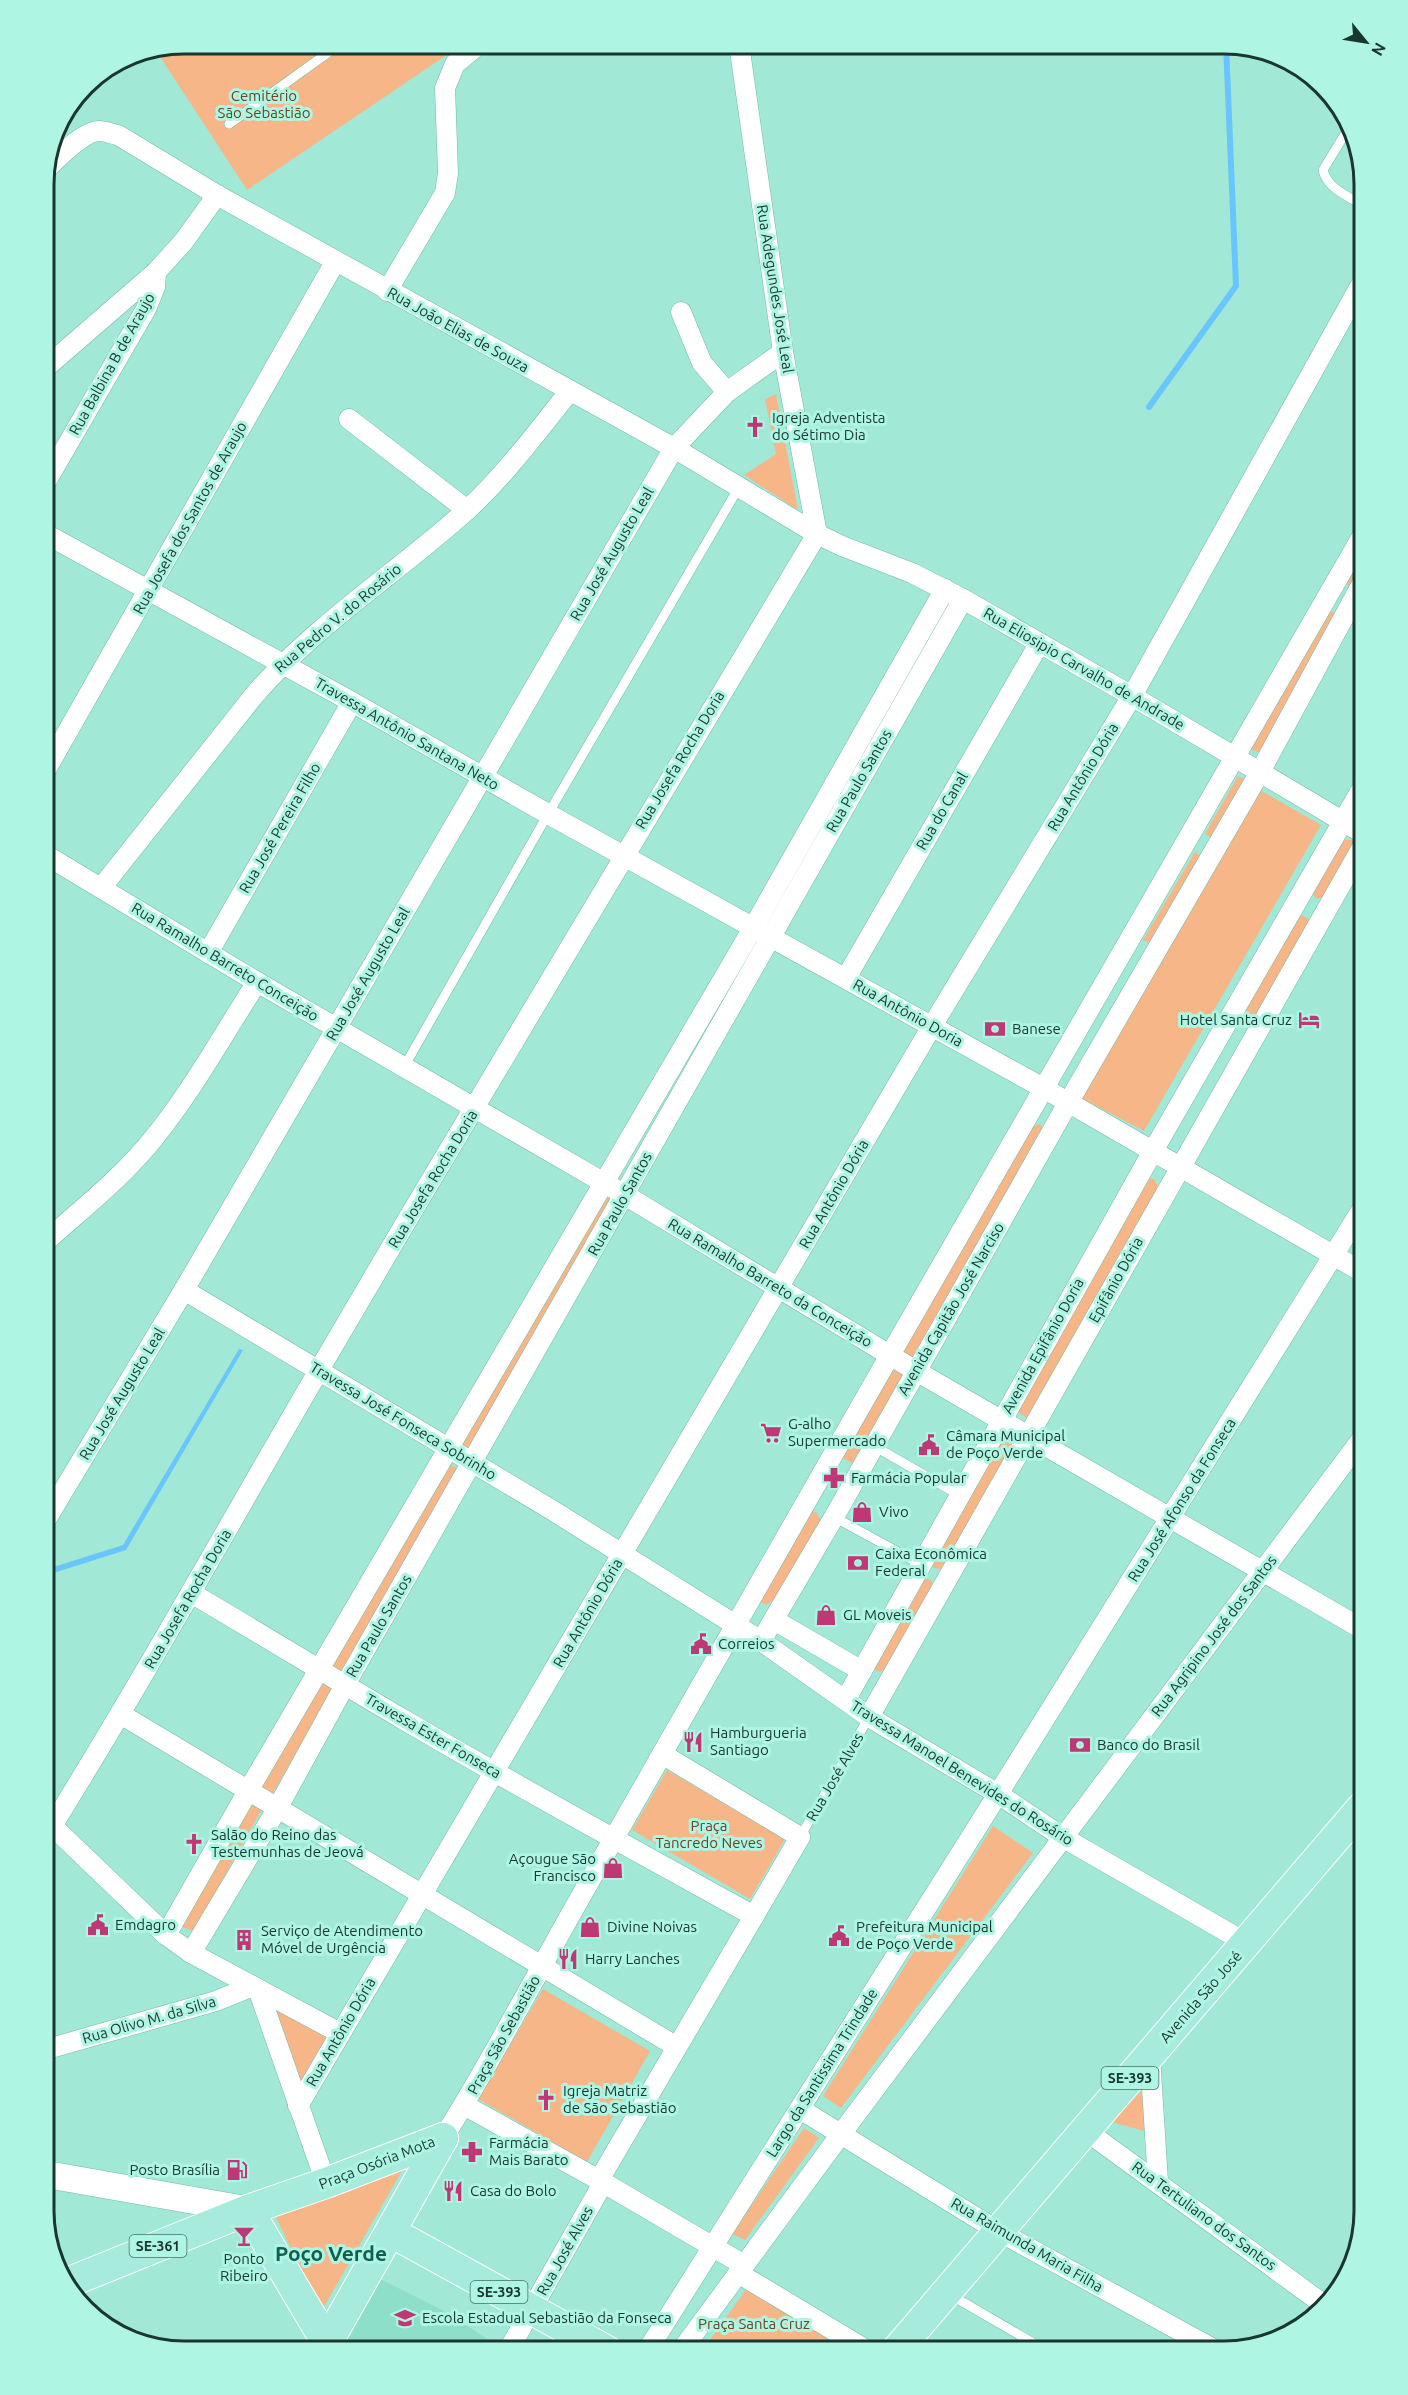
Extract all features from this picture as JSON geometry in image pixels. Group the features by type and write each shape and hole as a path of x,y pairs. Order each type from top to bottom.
{"main road":[{"name":"Avenida São José","path":"905,2341 1354,1818"},
{"name":"Praça Osória Mota","path":"322,2341 248,2210 443,2138"},
{"name":"Praça Osória Mota","path":"328,2341 443,2138"},
{"path":"54,2176 248,2210"},
{"name":"SE-361","path":"74,2280 248,2210"},
{"name":"SE-393","path":"391,2232 588,2341"}],"street":[{"path":"387,291 445,193 448,172 445,88 456,64 468,54"},
{"name":"Rua Adegundes José Leal","path":"740,54 783,352 817,534"},
{"name":"Rua João Elias de Souza","path":"56,160 82,138 97,130 118,135 335,262 674,448 817,534"},
{"name":"Rua Balbina B de Araujo","path":"54,360 156,272 184,241 217,195"},
{"name":"Rua Josefa dos Santos de Araujo","path":"54,756 335,262"},
{"name":"Rua Balbina B de Araujo","path":"54,468 146,309 154,287 156,272"},
{"name":"Rua Antônio Dória","path":"298,2106 932,1026 1132,696 1354,299"},
{"path":"681,312 702,363 727,392"},
{"name":"Rua José Augusto Leal","path":"54,1508 184,1290 674,448 727,392 783,352"},
{"name":"Rua Pedro V. do Rosário","path":"100,888 256,693 282,664 467,510 505,472 569,392"},
{"path":"349,419 467,510"},
{"name":"Rua Eliosipio Carvalho de Andrade","path":"817,534 945,589 1132,696 1354,828"},
{"name":"Rua Josefa Rocha Doria","path":"54,1813 122,1714 622,855 817,534"},
{"name":"Travessa Antônio Santana Neto","path":"54,539 352,702 483,778 762,932"},
{"name":"Avenida Capitão José Narciso","path":"662,1754 1354,552"},
{"name":"Rua Paulo Santos","path":"191,1953 277,1809 345,1685 625,1195 945,589"},
{"path":"1330,593 1351,605"},
{"name":"Rua Paulo Santos","path":"166,1935 604,1183 762,932 963,599"},
{"name":"Avenida Capitão José Narciso","path":"761,1641 1260,772 1354,600"},
{"name":"Rua do Canal","path":"846,978 1039,644"},
{"name":"Rua José Pereira Filho","path":"208,953 352,702"},
{"path":"1153,1151 1354,804"},
{"path":"1191,836 1215,849"},
{"name":"Rua Ramalho Barreto Conceição","path":"54,861 257,982 625,1195"},
{"name":"Epifânio Dória","path":"869,1717 1354,863"},
{"path":"1298,898 1325,914"},
{"name":"Rua Antônio Doria","path":"762,932 1045,1089 1354,1266"},
{"path":"54,1234 128,1167 152,1140 171,1115 257,982"},
{"name":"Avenida Epifânio Doria","path":"846,1699 1153,1151"},
{"name":"Rua Ramalho Barreto da Conceição","path":"625,1195 1001,1421 1172,1517 1354,1624"},
{"name":"Rua José Afonso da Fonseca","path":"998,1794 1354,1223"},
{"name":"Travessa José Fonseca Sobrinho","path":"184,1290 473,1462 622,1554"},
{"name":"Rua Agripino José dos Santos","path":"1064,1838 1354,1450"},
{"path":"806,1502 834,1517"},
{"name":"Travessa Manoel Benevides do Rosário","path":"622,1554 761,1641 869,1717 998,1794 1064,1838 1248,1944"},
{"path":"920,1564 946,1579"},
{"name":"Travessa Ester Fonseca","path":"191,1593 345,1685 614,1838"},
{"path":"774,1620 862,1671"},
{"path":"122,1714 277,1809 542,1965"},
{"path":"601,2181 800,1837 662,1754 614,1838 754,1916"},
{"name":"Largo da Santissima Trindade","path":"652,2341 998,1794"},
{"path":"54,1828 166,1935 191,1953 340,2033"},
{"name":"Praça São Sebastião","path":"614,1838 464,2105 712,2246 741,2269"},
{"path":"688,2341 1064,1838"},
{"name":"Praça São Sebastião","path":"542,1965 677,2047"},
{"path":"255,1987 326,2183"},
{"name":"Rua Olivo M. da Silva","path":"54,2047 216,2001 255,1987"},
{"path":"1150,2056 1158,2182"},
{"path":"443,2138 464,2105"},
{"name":"Rua Raimunda Maria Filha","path":"800,2109 998,2231 1197,2341"},
{"name":"Rua Tertuliano dos Santos","path":"1085,2130 1318,2301"},
{"name":"Rua José Alves","path":"514,2341 601,2181"},
{"path":"741,2269 853,2341"}],"lane":[{"path":"229,124 326,54"},
{"path":"1344,135 1323,170 1326,179 1334,187 1354,199"},
{"path":"404,1068 548,814 739,487"},
{"path":"874,1446 959,1495"},
{"path":"834,1517 920,1564"},
{"name":"Rua José Alves","path":"800,1837 869,1717"},
{"path":"947,2292 1030,2341"}],"shaded area":[{"name":"Escola Estadual Sebastião da Fonseca","path":"378,2278 442,2310 491,2341 342,2341"}],"green space":[{"name":"Cemitério São Sebastião","path":"184,54 448,54 247,190 160,56"},
{"path":"776,394 798,510 744,475 776,454 765,399"},
{"path":"1354,563 1353,587 1343,583"},
{"path":"1329,611 1341,614 1260,753 1251,749"},
{"path":"1238,776 1247,780 1212,838 1205,834"},
{"path":"1260,790 1321,825 1144,1131 1081,1098"},
{"path":"1341,840 1352,840 1354,848 1323,898 1315,898 1313,891"},
{"path":"1195,852 1203,857 1153,944 1143,940"},
{"path":"1300,914 1310,920 1256,1017 1245,1011"},
{"path":"1040,1124 1044,1129 917,1354 912,1358 903,1353 903,1347 1029,1128"},
{"path":"1148,1178 1154,1179 1157,1189 1032,1413 1027,1418 1017,1411"},
{"path":"606,1195 615,1201 463,1462 450,1454"},
{"path":"890,1363 905,1372 852,1463 838,1455"},
{"path":"1002,1433 1014,1435 1017,1442 945,1565 940,1569 934,1568 931,1563"},
{"path":"445,1462 459,1469 341,1677 325,1668"},
{"path":"810,1511 816,1512 821,1521 774,1600 766,1605 758,1598"},
{"path":"925,1578 931,1580 933,1585 887,1668 881,1672 875,1670 871,1665 919,1580"},
{"path":"322,1675 336,1683 270,1798 254,1789"},
{"name":"Praça Tancredo Neves","path":"667,1770 785,1839 750,1899 632,1830"},
{"path":"250,1799 263,1807 194,1931 182,1927 180,1920"},
{"path":"993,1826 1033,1853 841,2108 823,2096"},
{"path":"543,1989 650,2051 587,2162 478,2099"},
{"path":"272,2002 330,2035 299,2090"},
{"path":"1146,2086 1148,2132 1112,2122"},
{"path":"804,2128 819,2138 745,2240 732,2234"},
{"path":"407,2162 321,2312 274,2213"},
{"name":"Praça Santa Cruz","path":"747,2288 837,2341 709,2341"}],"water":[{"path":"239,1349 243,1350 126,1550 54,1573 54,1567 123,1545"}],"waterway":[{"path":"1149,407 1236,286 1226,54"}],"place":[{"name":"Igreja Adventista do Sétimo Dia","path":"755,427"},
{"name":"Hotel Santa Cruz","path":"1309,1020"},
{"name":"Banese","path":"995,1029"},
{"name":"G-alho Supermercado","path":"771,1433"},
{"name":"Câmara Municipal de Poço Verde","path":"929,1445"},
{"name":"Farmácia Popular","path":"834,1478"},
{"name":"Vivo","path":"862,1512"},
{"name":"Caixa Econômica Federal","path":"858,1563"},
{"name":"GL Moveis","path":"826,1615"},
{"name":"Correios","path":"701,1644"},
{"name":"Hamburgueria Santiago","path":"693,1742"},
{"name":"Banco do Brasil","path":"1080,1745"},
{"name":"Salão do Reino das Testemunhas de Jeová","path":"194,1844"},
{"name":"Açougue São Francisco","path":"613,1868"},
{"name":"Emdagro","path":"98,1925"},
{"name":"Divine Noivas","path":"590,1927"},
{"name":"Prefeitura Municipal de Poço Verde","path":"839,1936"},
{"name":"Serviço de Atendimento Móvel de Urgência","path":"244,1940"},
{"name":"Harry Lanches","path":"568,1959"},
{"name":"Igreja Matriz de São Sebastião","path":"546,2100"},
{"name":"Farmácia Mais Barato","path":"472,2152"},
{"name":"Posto Brasília","path":"237,2170"},
{"name":"Casa do Bolo","path":"453,2191"},
{"name":"Ponto Ribeiro","path":"244,2236"},
{"name":"Escola Estadual Sebastião da Fonseca","path":"405,2318"}],"district":[{"name":"Poço Verde","path":"331,2254"}]}
